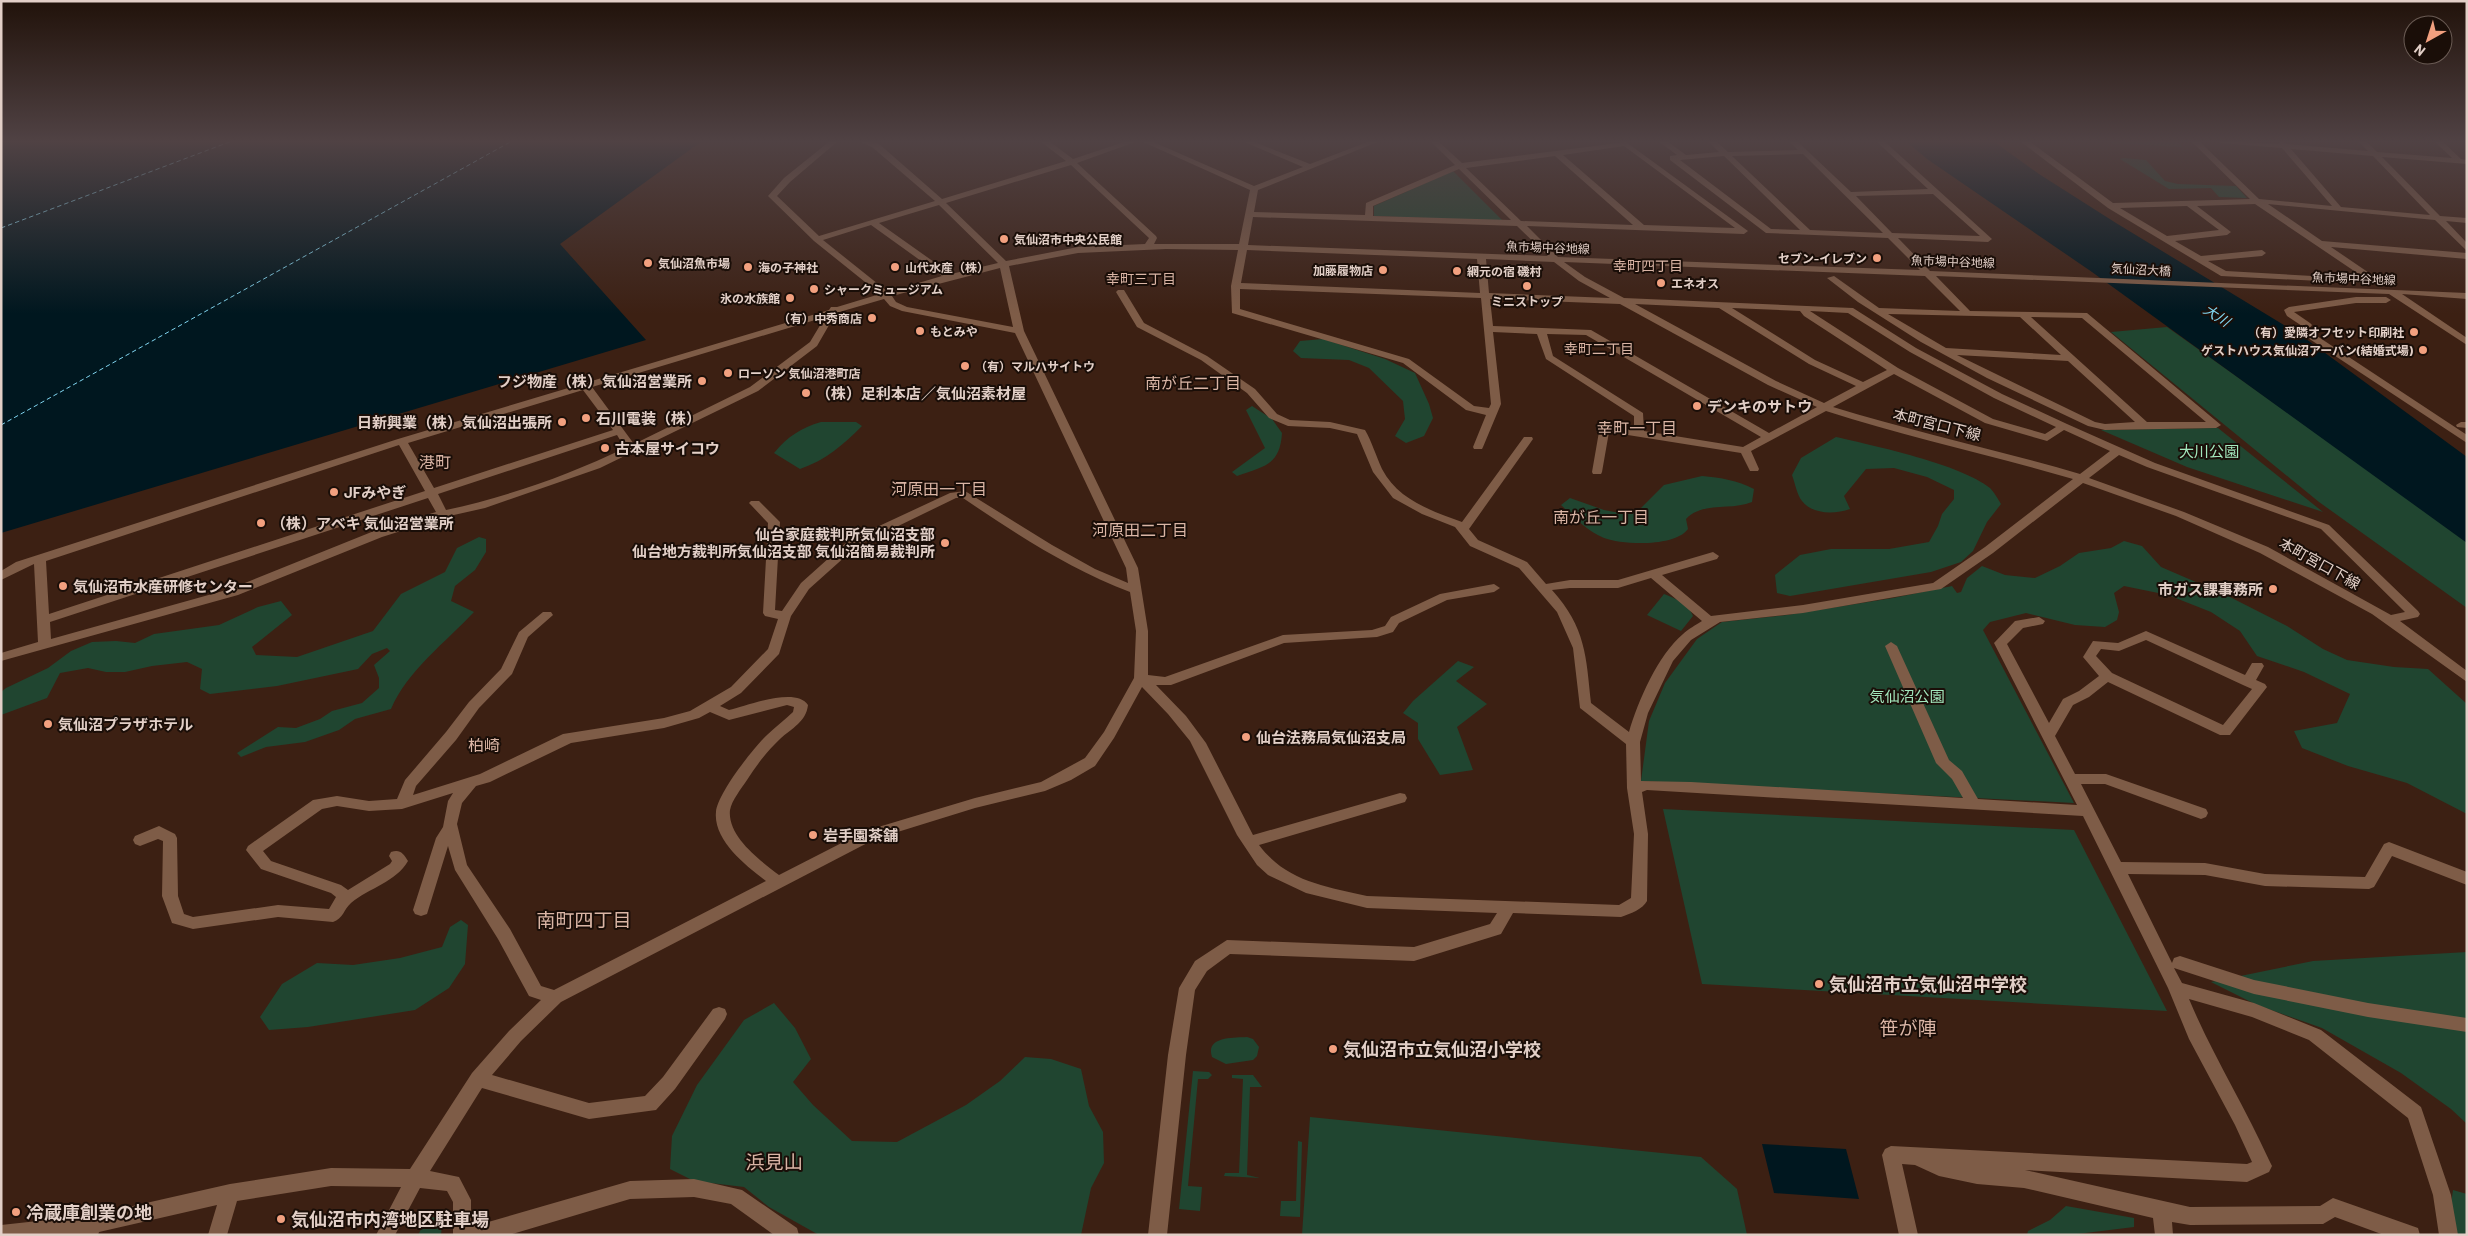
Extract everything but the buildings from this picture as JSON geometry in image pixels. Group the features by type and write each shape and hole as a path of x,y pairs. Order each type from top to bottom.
{"street":[{"path":"775,199 817,239 885,294 892,304 905,309 1019,331"},
{"path":"385,1235 415,1178 478,1079 515,1036 555,998 870,835 975,803 1045,786 1066,776 1090,762 1109,735 1141,678 1142,631 1132,568 1019,331 1004,264 937,199"},
{"path":"817,239 948,199"},
{"path":"1111,199 1153,238 1148,247"},
{"path":"1252,199 1236,286 1235,312 1406,361 1470,408 1484,412 1493,411"},
{"path":"1369,218 1369,205 1384,199"},
{"name":"本町宮口下線","path":"1493,199 1557,260 1582,279 1772,383 1824,407 1887,427 2020,460 2080,478 2180,514 2264,550 2389,620 2423,642 2467,678"},
{"path":"1608,199 1641,227"},
{"path":"1250,214 1744,231 1700,199"},
{"path":"1727,199 1769,231 1988,239 1944,199"},
{"path":"1772,199 1808,233"},
{"path":"1854,199 1968,314"},
{"path":"2101,199 2228,275 2376,282"},
{"path":"2255,199 2319,244 2465,340"},
{"path":"2330,199 2340,210"},
{"path":"2419,199 2467,248"},
{"path":"2111,206 2257,201 2467,221"},
{"path":"2166,239 2227,232 2188,203"},
{"path":"872,222 949,277"},
{"path":"2319,244 2467,256"},
{"name":"魚市場中谷地線","path":"1,576 20,565 402,440 586,386 834,309 949,277 1078,250 1148,247 1244,248 2041,277"},
{"path":"2199,259 2262,253"},
{"path":"1478,447 1496,404 1481,257"},
{"name":"気仙沼大橋","path":"2041,277 2239,286"},
{"path":"1831,278 1877,311 1943,351 2092,424 2105,426 2216,425 2084,315 1877,311"},
{"path":"1236,286 1850,310 1913,350 1998,396 2117,451 2248,502 2324,527 2414,614 2389,620"},
{"name":"魚市場中谷地線","path":"2239,286 2467,296"},
{"path":"1121,292 1140,325 1204,358 1251,391 1273,416 1288,423 1330,425 1361,432 1378,472 1397,496 1426,512 1460,525 1474,543 1523,565 1563,610 1579,648 1585,706 1633,742"},
{"path":"2403,300 2356,300 2290,310 2290,314 2465,427"},
{"path":"1720,304 1812,362 1863,386"},
{"path":"1802,308 1807,314 1894,370 1989,421 2047,438 2063,426"},
{"path":"1,657 234,592 378,534 443,514 481,506 596,466 754,389 814,344 834,309"},
{"path":"2022,314 2144,425"},
{"path":"2307,325 2304,329 2311,336 2467,440"},
{"path":"1488,329 1588,332 1769,437"},
{"path":"1541,331 1549,357 1639,415 1639,434"},
{"path":"1943,351 2069,358"},
{"path":"1597,472 1604,428 1745,450 1894,370"},
{"path":"586,386 632,449"},
{"path":"44,620 619,431"},
{"path":"1463,529 1528,438"},
{"path":"402,440 443,514"},
{"path":"1745,450 1754,469"},
{"path":"1141,678 1164,700 1200,746 1257,857 1275,872 1329,893 1367,902 1621,911 1639,901 1641,834 1634,788 1633,742 1641,713 1668,659 1687,637 1717,618 1803,609 1937,586 1989,550 2117,451"},
{"path":"140,840 159,832 170,838 170,896 178,918 194,923 278,911 333,916 344,895 336,889 266,865 252,850 318,804 337,800 369,806 402,804 473,781 568,738 664,724 694,715 736,690 774,651 785,616 805,586 853,544 954,495 965,494 1007,523 1107,580 1136,590"},
{"path":"755,503 774,522 769,613 785,616"},
{"path":"1543,588 1570,584 1618,584 1714,556"},
{"path":"40,559 45,645"},
{"path":"1652,573 1711,622"},
{"path":"1141,678 1166,682 1283,639 1373,634 1389,629 1395,620 1444,597 1494,588"},
{"path":"402,804 410,784 451,736 474,704 508,671 523,635 547,615"},
{"path":"1909,1235 1891,1155 2247,1173 2263,1166 2242,1119 2195,1034 2176,988 2117,868 2000,643 2019,624 2039,621"},
{"path":"2146,635 2260,687 2225,732 2107,676 2089,657 2098,644 2119,647 2146,635"},
{"path":"1891,646 1943,763 1957,775 1973,803"},
{"path":"2248,682 2257,666"},
{"path":"2048,736 2068,702 2084,694 2107,676"},
{"path":"710,706 722,714 729,715 788,700 801,705 800,714 770,740 758,754 729,796 723,810 726,826 745,856 779,883"},
{"path":"2070,779 2106,779 2201,813"},
{"path":"473,781 455,801 450,824 460,866 504,934 535,991 555,998"},
{"path":"1634,788 1647,786 1691,787 1973,803 2087,812"},
{"path":"1250,842 1400,798"},
{"path":"421,910 443,838 451,828"},
{"path":"2117,868 2205,869 2265,880 2369,883 2389,848 2467,879"},
{"path":"342,901 395,868 400,861 396,856"},
{"path":"1158,1235 1177,1055 1187,988 1201,966 1227,947 1414,954 1495,929 1508,908"},
{"path":"2180,963 2254,987 2368,1010 2467,1024"},
{"path":"2176,988 2254,1010 2315,1035 2415,1113 2442,1195 2449,1235"},
{"path":"478,1079 589,1111 650,1104 669,1083 719,1014"},
{"path":"1913,1156 1949,1169 1977,1175 2024,1179 2190,1216 2323,1215 2333,1207 2411,1235"},
{"path":"1,1234 90,1229 230,1193 331,1177 415,1178 452,1183 462,1200 462,1235"},
{"path":"476,1235 630,1190 694,1188 735,1196 790,1235"},
{"path":"217,1235 230,1193"},
{"path":"2162,1210 2164,1235"}],"green space":[{"path":"1391,199 1481,199 1503,221 1374,216 1374,206"},
{"path":"2167,327 2467,540 2467,608 2319,502 2111,332"},
{"path":"1323,339 1385,359 1415,373 1433,418 1424,436 1406,443 1395,436 1405,419 1403,401 1369,368 1349,360 1301,358 1293,351 1300,341"},
{"path":"1252,406 1272,419 1282,433 1281,444 1278,452 1269,463 1256,470 1237,476 1232,472 1265,448 1246,410"},
{"path":"821,422 856,422 862,426 834,451 800,469 774,453 795,433"},
{"name":"大川公園","path":"2218,428 2323,512 2187,467 2101,430"},
{"path":"1836,437 1938,464 1959,471 1990,488 2001,504 1987,522 1973,551 1961,562 1931,572 1790,596 1777,593 1775,575 1800,555 1831,549 1889,549 1929,542 1942,514 1954,499 1954,490 1927,477 1894,468 1866,469 1844,496 1850,509 1838,512 1825,512 1812,509 1800,498 1792,475 1801,458"},
{"path":"1702,476 1741,483 1754,489 1752,502 1744,505 1709,508 1693,513 1686,519 1688,529 1681,535 1661,542 1636,543 1604,538 1587,528 1561,505 1570,498 1604,510 1625,514 1639,510 1664,485"},
{"path":"479,537 486,539 486,552 475,570 455,586 451,601 474,612 417,670 398,695 391,709 355,719 339,730 305,742 266,747 241,757 237,753 278,727 296,728 320,719 332,711 362,703 379,688 379,678 374,665 390,651 387,648 372,654 358,669 277,686 210,694 200,689 202,669 187,662 152,666 125,672 106,672 88,668 60,673 47,698 1,715 1,692 48,668 71,651 92,642 116,641 135,643 154,634 219,625 258,607 281,601 292,615 252,647 256,655 297,657 373,631 401,594 445,572 457,548"},
{"name":"気仙沼公園","path":"2124,541 2142,546 2161,567 2226,595 2287,626 2323,649 2347,660 2394,667 2428,669 2467,704 2467,814 2407,783 2348,766 2302,748 2294,731 2337,723 2350,694 2304,672 2257,656 2240,631 2211,612 2168,595 2124,586 2114,593 2119,612 2117,620 2105,627 2075,625 2026,613 1990,622 1983,630 2074,803 1641,781 1649,721 1665,683 1697,639 1722,622 1787,615 1893,598 1952,586 1957,593 1961,592 1967,578 1982,566 2005,575 2035,578 2060,566 2079,553 2111,548"},
{"path":"1664,594 1685,605 1693,616 1681,631 1647,615"},
{"path":"1458,661 1474,667 1456,681 1487,704 1457,727 1473,770 1440,775 1418,739 1418,723 1403,713 1413,701"},
{"path":"1663,809 2074,830 2167,1011 1702,984"},
{"path":"461,920 468,925 465,964 449,988 415,1010 308,1027 269,1030 260,1017 282,984 317,963 353,965 400,958 442,947 450,927"},
{"path":"2467,952 2467,1124 2451,1109 2401,1073 2322,1028 2257,1005 2211,982 2313,961"},
{"path":"774,1003 795,1028 811,1059 793,1082 813,1105 852,1141 897,1142 966,1105 1000,1081 1025,1057 1051,1059 1081,1069 1089,1106 1103,1132 1104,1163 1091,1188 1081,1235 819,1235 769,1207 744,1187 694,1181 670,1169 672,1136 697,1085 744,1020"},
{"path":"1247,1037 1253,1039 1259,1047 1257,1056 1253,1060 1226,1064 1212,1057 1211,1050 1217,1042 1228,1038"},
{"path":"1193,1071 1209,1072 1212,1075 1208,1079 1198,1079 1188,1186 1202,1187 1200,1211 1179,1209"},
{"path":"1232,1075 1253,1075 1262,1087 1250,1087 1247,1175 1260,1178 1224,1176 1225,1173 1239,1173 1243,1079 1232,1078"},
{"path":"1310,1117 1701,1157 1737,1189 1747,1235 1302,1235"},
{"path":"1298,1141 1302,1142 1300,1217 1280,1216 1281,1201 1296,1201"},
{"path":"2453,1190 2467,1194 2467,1235 2452,1235 2448,1225"},
{"path":"2066,1206 2134,1218 2134,1227 2069,1235 2027,1235 2028,1231 2050,1220"},
{"path":"443,1216 441,1235 418,1235 427,1218"}],"water":[{"path":"1,199 622,199 560,244 646,340 1,533"},
{"name":"大川","path":"1985,199 2078,199 2302,336 2467,457 2467,543 2092,272"},
{"path":"1762,1144 1846,1149 1859,1199 1774,1193"}],"ferry route":[{"path":"1,228 79,199"},
{"path":"1,425 408,199"}],"place":[{"name":"気仙沼市中央公民館","path":"1004,239"},
{"name":"セブン-イレブン","path":"1877,258"},
{"name":"気仙沼魚市場","path":"648,263"},
{"name":"海の子神社","path":"748,267"},
{"name":"山代水産（株）","path":"895,267"},
{"name":"加藤履物店","path":"1383,270"},
{"name":"網元の宿 磯村","path":"1457,271"},
{"name":"エネオス","path":"1661,283"},
{"name":"ミニストップ","path":"1527,286"},
{"name":"シャークミュージアム","path":"814,289"},
{"name":"氷の水族館","path":"790,298"},
{"name":"（有）中秀商店","path":"872,318"},
{"name":"もとみや","path":"920,331"},
{"name":"（有）愛隣オフセット印刷社","path":"2414,332"},
{"name":"ゲストハウス気仙沼アーバン(結婚式場)","path":"2423,350"},
{"name":"（有）マルハサイトウ","path":"965,366"},
{"name":"ローソン 気仙沼港町店","path":"728,373"},
{"name":"フジ物産（株）気仙沼営業所","path":"702,381"},
{"name":"（株）足利本店／気仙沼素材屋","path":"806,393"},
{"name":"デンキのサトウ","path":"1697,406"},
{"name":"石川電装（株）","path":"586,418"},
{"name":"日新興業（株）気仙沼出張所","path":"562,422"},
{"name":"古本屋サイコウ","path":"605,448"},
{"name":"JFみやぎ","path":"334,492"},
{"name":"（株）アベキ 気仙沼営業所","path":"261,523"},
{"name":"仙台家庭裁判所気仙沼支部 仙台地方裁判所気仙沼支部 気仙沼簡易裁判所","path":"945,543"},
{"name":"気仙沼市水産研修センター","path":"63,586"},
{"name":"市ガス課事務所","path":"2273,589"},
{"name":"気仙沼プラザホテル","path":"48,724"},
{"name":"仙台法務局気仙沼支局","path":"1246,737"},
{"name":"岩手園茶舗","path":"813,835"},
{"name":"気仙沼市立気仙沼中学校","path":"1819,984"},
{"name":"気仙沼市立気仙沼小学校","path":"1333,1049"},
{"name":"冷蔵庫創業の地","path":"16,1212"},
{"name":"気仙沼市内湾地区駐車場","path":"281,1219"}],"district":[{"name":"幸町四丁目","path":"1648,265"},
{"name":"幸町三丁目","path":"1141,278"},
{"name":"幸町二丁目","path":"1599,348"},
{"name":"南が丘二丁目","path":"1193,382"},
{"name":"幸町一丁目","path":"1637,427"},
{"name":"港町","path":"435,461"},
{"name":"河原田一丁目","path":"939,488"},
{"name":"南が丘一丁目","path":"1601,516"},
{"name":"河原田二丁目","path":"1140,529"},
{"name":"柏崎","path":"484,744"},
{"name":"南町四丁目","path":"584,919"},
{"name":"笹が陣","path":"1908,1027"},
{"name":"浜見山","path":"774,1161"}]}
